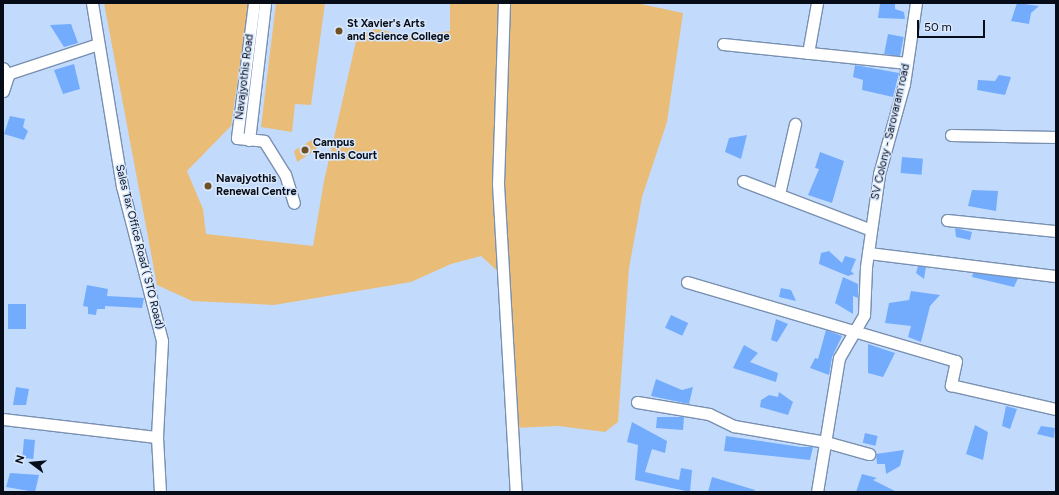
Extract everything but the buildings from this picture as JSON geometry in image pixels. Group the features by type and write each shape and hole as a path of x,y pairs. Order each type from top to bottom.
{"street":[{"name":"Sales Tax Office Road ( STO Road)","path":"92,3 122,186 162,340 157,437 160,492"},
{"name":"Navajyothis Road","path":"254,3 238,138 249,140 265,3"},
{"path":"504,3 498,184 516,492"},
{"path":"808,53 817,3"},
{"name":"SV Colony - Sarovaram road","path":"817,492 839,358 864,315 868,253 879,174 907,63 916,3"},
{"path":"3,91 5,71 98,44"},
{"path":"723,44 907,63"},
{"path":"778,194 796,124"},
{"path":"951,135 1056,137"},
{"path":"249,140 264,141 285,174 294,203"},
{"path":"743,181 871,230"},
{"path":"947,220 1056,231"},
{"path":"868,253 1056,276"},
{"path":"687,282 956,361 951,385 1056,409"},
{"path":"637,402 709,414 734,426 826,442 869,454"},
{"path":"3,419 157,437"}],"shaded area":[{"path":"104,3 249,3 231,126 187,171 203,209 206,234 313,246 324,181 357,37 375,29 412,36 450,31 450,3 636,3 683,13 667,122 642,197 629,268 618,422 605,432 559,426 514,428 503,276 481,256 451,264 411,282 274,305 192,301 157,285"},
{"path":"276,3 325,3 311,105 295,104 292,132 261,127"},
{"name":"Campus Tennis Court","path":"313,139 317,149 297,162 294,151"}],"place":[{"name":"St Xavier's Arts and Science College","path":"339,31"},
{"name":"Campus Tennis Court","path":"305,150"},
{"name":"Navajyothis Renewal Centre","path":"208,186"}]}
